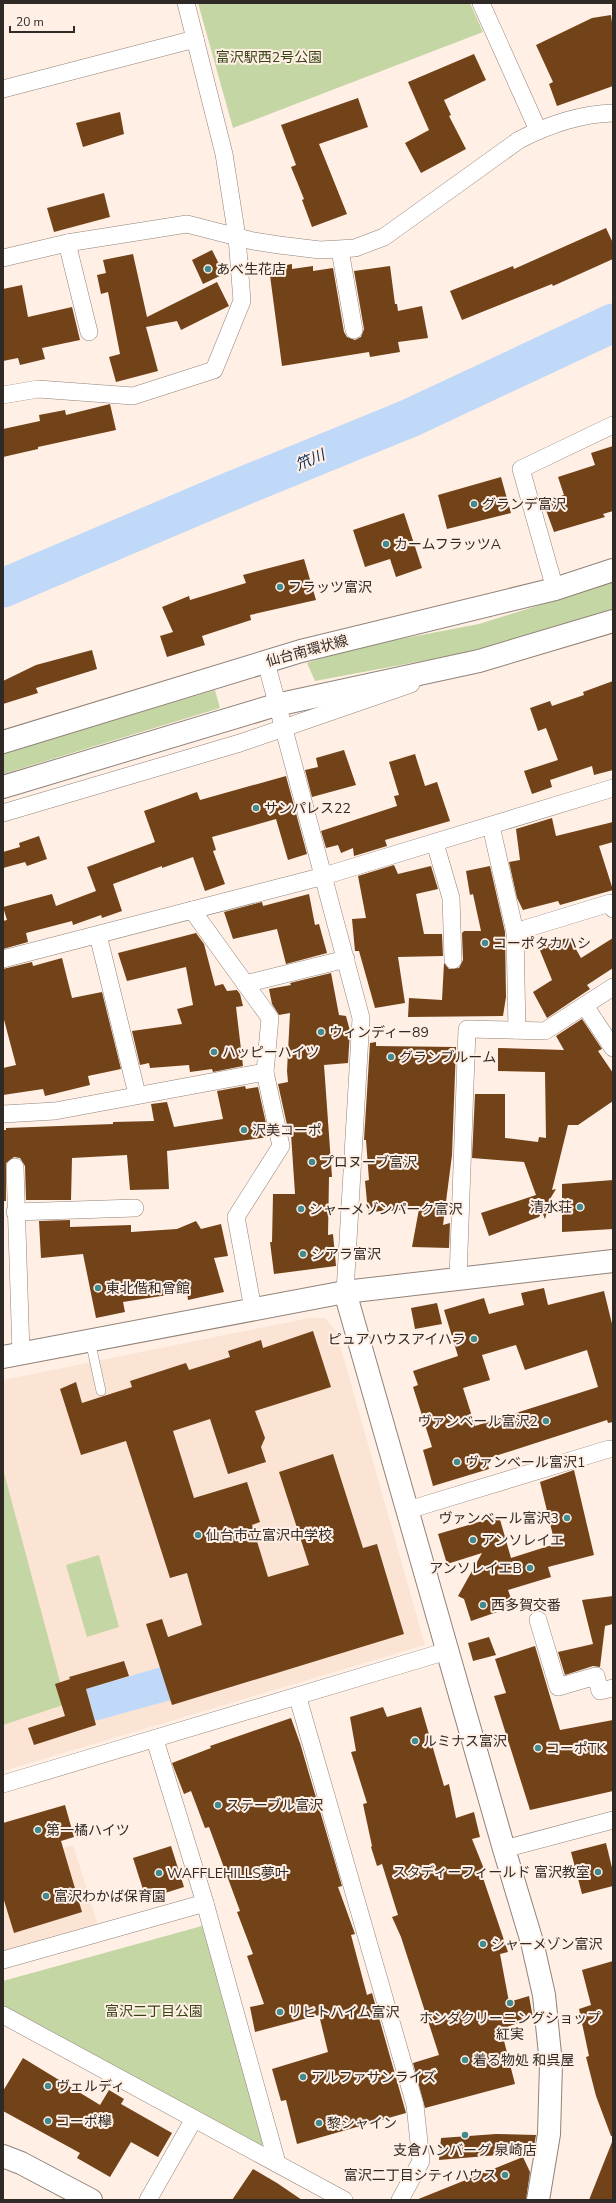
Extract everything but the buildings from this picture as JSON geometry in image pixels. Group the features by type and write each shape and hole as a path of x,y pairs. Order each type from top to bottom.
{"street":[{"path":"3,396 38,389 133,396 214,370 242,302 237,237 224,154 186,3"},
{"path":"483,4 538,130"},
{"path":"4,86 195,39"},
{"path":"3,258 67,243 187,224 237,237 279,245 340,250 355,248 384,237 486,162 519,140 538,130 594,114 613,113"},
{"path":"67,243 89,332"},
{"path":"340,250 354,330"},
{"path":"555,588 520,468 613,425"},
{"name":"仙台南環状線","path":"3,742 301,651 555,588 613,570"},
{"path":"3,813 138,774 283,728 479,661 613,621"},
{"path":"3,787 276,705 479,661"},
{"path":"266,662 276,705 346,959 360,1018 345,1292 447,1651 532,1942 541,1979 551,2056 549,2134 538,2200"},
{"path":"3,959 324,876 613,788"},
{"path":"490,826 514,932 517,1030"},
{"path":"435,843 451,898 452,960"},
{"path":"514,932 610,903 613,909"},
{"path":"192,910 270,1018 265,1072 281,1146 236,1217 253,1309"},
{"path":"98,935 137,1094"},
{"path":"245,984 346,959"},
{"path":"458,1278 467,1029 545,1031 586,1006 613,987"},
{"path":"586,1006 613,1048"},
{"path":"3,1114 55,1111 137,1094 265,1072"},
{"path":"15,1167 12,1355 345,1292 613,1261"},
{"path":"15,1212 134,1208"},
{"path":"408,1510 610,1449"},
{"path":"538,1620 558,1687 596,1676 600,1691 613,1688"},
{"path":"3,1784 298,1698 447,1651"},
{"path":"298,1698 416,2105 421,2160 400,2200"},
{"path":"155,1740 205,1903 277,2163"},
{"path":"504,1849 613,1820"},
{"path":"3,1960 205,1903"},
{"path":"3,2015 344,2200"},
{"path":"148,2200 194,2119"},
{"path":"3,2156 21,2163 91,2200"}],"lane":[{"path":"90,1340 101,1391"}],"shaded area":[{"name":"仙台市立富沢中学校","path":"309,1318 325,1318 336,1331 425,1645 3,1771 3,1380"},
{"name":"富沢わかば保育園","path":"73,1845 98,1925 3,1952 3,1867"}],"green space":[{"name":"富沢駅西2号公園","path":"198,3 470,3 483,32 233,128"},
{"path":"613,582 613,610 523,638 454,655 315,681 307,663 348,649 479,624"},
{"path":"215,690 220,708 3,774 3,753"},
{"path":"3,1469 66,1704 3,1725"},
{"path":"99,1555 119,1627 87,1637 66,1565"},
{"name":"富沢二丁目公園","path":"202,1926 266,2142 260,2147 3,2008 3,1981"}],"water":[{"path":"161,1667 171,1700 95,1721 86,1689"}],"waterway":[{"name":"笊川","path":"3,588 224,494 410,418 613,323"}],"place":[{"name":"あべ生花店","path":"208,269"},
{"name":"グランデ富沢","path":"474,504"},
{"name":"カームフラッツA","path":"386,544"},
{"name":"フラッツ富沢","path":"280,587"},
{"name":"サンパレス22","path":"256,808"},
{"name":"コーポタカハシ","path":"485,943"},
{"name":"ウィンディー89","path":"321,1032"},
{"name":"ハッピーハイツ","path":"214,1052"},
{"name":"グランブルーム","path":"391,1057"},
{"name":"沢美コーポ","path":"244,1130"},
{"name":"プロヌーブ富沢","path":"312,1162"},
{"name":"清水荘","path":"580,1207"},
{"name":"シャーメゾンパーク富沢","path":"301,1209"},
{"name":"シアラ富沢","path":"303,1254"},
{"name":"東北偕和曾館","path":"98,1288"},
{"name":"ピュアハウスアイハラ","path":"474,1339"},
{"name":"ヴァンベール富沢2","path":"546,1421"},
{"name":"ヴァンベール富沢1","path":"457,1462"},
{"name":"ヴァンベール富沢3","path":"567,1518"},
{"name":"仙台市立富沢中学校","path":"198,1535"},
{"name":"アンソレイエ","path":"473,1540"},
{"name":"アンソレイエB","path":"530,1568"},
{"name":"西多賀交番","path":"483,1605"},
{"name":"ルミナス富沢","path":"415,1741"},
{"name":"コーポTK","path":"538,1748"},
{"name":"ステーブル富沢","path":"218,1805"},
{"name":"第一橘ハイツ","path":"38,1830"},
{"name":"スタディーフィールド 富沢教室","path":"598,1872"},
{"name":"WAFFLEHILLS夢叶","path":"159,1873"},
{"name":"富沢わかば保育園","path":"46,1896"},
{"name":"シャーメゾン富沢","path":"483,1944"},
{"name":"ホンダクリーニングショップ 紅実","path":"510,2003"},
{"name":"リヒトハイム富沢","path":"280,2012"},
{"name":"着る物処 和呉屋","path":"465,2060"},
{"name":"アルファサンライズ","path":"303,2077"},
{"name":"ヴェルディ","path":"48,2086"},
{"name":"コーポ欅","path":"48,2121"},
{"name":"黎シャイン","path":"319,2123"},
{"name":"支倉ハンバーグ 泉崎店","path":"465,2135"},
{"name":"富沢二丁目シティハウス","path":"505,2175"}]}
